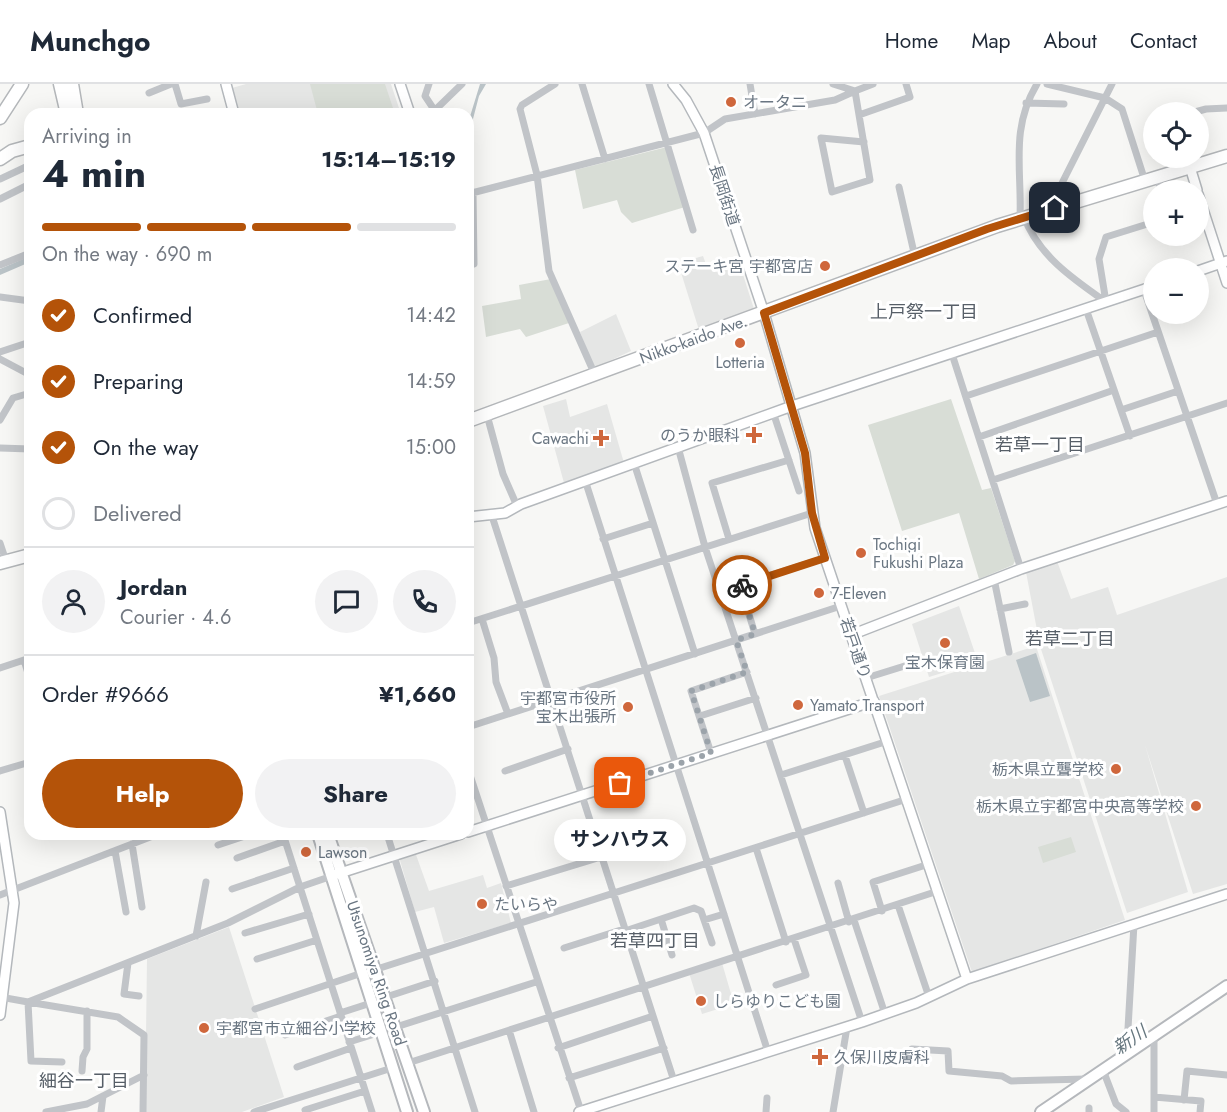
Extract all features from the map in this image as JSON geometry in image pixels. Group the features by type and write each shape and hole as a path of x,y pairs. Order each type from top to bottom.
{"highway":[{"path":"0,118 15,84"},
{"path":"4,105 22,84"},
{"path":"60,84 66,108"},
{"path":"72,84 76,108"},
{"path":"0,159 24,147"},
{"name":"Nikko-kaido Ave.","path":"1209,161 1227,156"},
{"name":"Nikko-kaido Ave.","path":"474,420 1022,217 1187,168"},
{"path":"3,562 24,557"}],"main road":[{"name":"Utsunomiya Ring Road","path":"321,840 377,969 424,1112"},
{"name":"Utsunomiya Ring Road","path":"329,840 362,973 407,1112"},
{"path":"1048,1109 1089,1079 1104,1072 1129,1052 1155,1038 1227,986"}],"street":[{"path":"149,93 173,84 181,104 207,99"},
{"path":"400,84 408,108"},
{"path":"429,84 425,96 431,108"},
{"path":"437,108 462,84"},
{"path":"555,84 522,105 520,109 537,175 549,271 595,375"},
{"path":"582,84 605,159"},
{"path":"649,84 693,230"},
{"name":"長岡街道","path":"673,84 693,111 704,133 764,313"},
{"path":"750,84 755,114"},
{"path":"834,84 855,91"},
{"path":"474,192 704,133 725,119 835,100 873,84"},
{"path":"859,115 910,97 906,84"},
{"path":"1037,84 1026,103 1019,137 1022,217 1032,237 1044,252 1071,277 1106,302"},
{"path":"1047,84 1105,98 1122,109 1151,179"},
{"path":"1055,208 1056,195 1112,84"},
{"path":"225,85 232,108"},
{"path":"855,91 864,142 870,180 832,192 821,138 864,142"},
{"path":"1026,103 1064,104"},
{"path":"1209,110 1227,108"},
{"path":"0,178 24,168"},
{"path":"0,199 24,187"},
{"path":"899,187 915,257"},
{"path":"1209,222 1224,262 1227,283"},
{"path":"1106,302 1099,259 1106,237 1143,225"},
{"path":"0,265 24,255"},
{"path":"1209,267 1224,262"},
{"path":"474,517 505,513 517,506 585,480 773,412 1143,290"},
{"path":"0,297 24,300"},
{"path":"1086,309 1130,436"},
{"name":"若戸通り","path":"764,313 792,406 808,470 812,513 825,558 967,979"},
{"path":"1156,324 1217,504"},
{"path":"966,396 1158,332"},
{"path":"0,352 24,344"},
{"path":"952,354 1021,569"},
{"path":"0,359 24,372"},
{"path":"979,437 1114,390"},
{"path":"1121,410 1178,391"},
{"path":"0,420 13,398 24,395"},
{"path":"993,480 1227,403"},
{"path":"773,412 799,491"},
{"path":"487,415 503,474 517,506"},
{"path":"678,447 705,547 862,1022"},
{"path":"0,448 24,449"},
{"path":"729,539 712,483 789,460"},
{"path":"634,463 695,654"},
{"path":"794,475 808,470"},
{"path":"585,480 768,1052"},
{"path":"851,635 1021,569 1227,501"},
{"path":"491,513 674,1081"},
{"path":"474,621 812,513"},
{"path":"603,539 653,523"},
{"path":"0,543 3,562"},
{"path":"755,634 740,585 825,558"},
{"path":"994,579 1009,652"},
{"path":"1000,609 1024,604"},
{"path":"474,725 841,606"},
{"path":"482,619 494,658 496,682 508,714"},
{"path":"0,668 24,660"},
{"path":"866,678 911,664"},
{"path":"711,753 691,691 747,672"},
{"path":"700,716 756,698"},
{"path":"474,830 874,701"},
{"path":"781,775 888,741"},
{"path":"505,771 568,749"},
{"path":"845,756 864,813"},
{"path":"0,771 24,765"},
{"path":"474,787 580,1112 600,1109 674,1081 862,1022 929,997 967,979 1227,894"},
{"path":"377,969 907,799"},
{"path":"0,812 13,890 13,916 0,1014"},
{"path":"0,895 142,840"},
{"path":"218,845 233,840"},
{"path":"237,858 279,840"},
{"path":"285,840 372,1112"},
{"path":"389,840 476,1112"},
{"path":"28,1002 228,923 300,887 442,840"},
{"path":"132,844 142,907"},
{"path":"756,848 790,941 806,975 776,985"},
{"path":"115,851 126,912"},
{"path":"506,886 601,857"},
{"path":"882,911 873,882 929,864"},
{"path":"232,889 294,868"},
{"path":"196,936 206,882"},
{"path":"838,883 885,1014"},
{"path":"408,1063 790,941 938,891"},
{"path":"898,905 929,997"},
{"path":"564,948 694,908 701,911 712,942"},
{"path":"245,933 309,914"},
{"path":"704,920 724,914"},
{"path":"661,919 672,955"},
{"path":"1129,1052 1127,1046 1134,924"},
{"path":"257,959 317,940"},
{"path":"128,963 124,994 139,996"},
{"path":"255,1009 362,973"},
{"path":"386,997 435,981"},
{"path":"396,1027 537,982"},
{"path":"1,998 118,1017 144,1035 143,1112"},
{"path":"28,1002 31,1061 62,1062"},
{"path":"285,1035 371,1003"},
{"path":"82,1071 83,1057 87,1049 87,1011"},
{"path":"558,1048 653,1016"},
{"path":"833,1112 847,1027"},
{"path":"509,1030 534,1112"},
{"path":"297,1067 381,1032"},
{"path":"1154,1112 1155,1038"},
{"path":"569,1078 663,1048"},
{"path":"912,1049 948,1051 949,1071 1002,1076 1011,1081 1089,1079"},
{"path":"254,1112 393,1068"},
{"path":"1184,1100 1187,1071 1227,1075"},
{"path":"1104,1072 1116,1104 1126,1112"},
{"path":"46,1112 87,1104 144,1075"},
{"path":"305,1110 365,1091"},
{"path":"101,1112 104,1096"},
{"path":"1155,1097 1201,1101 1200,1112"},
{"path":"766,1112 767,1098"}],"shaded area":[{"path":"246,84 391,84 399,108 237,108 232,88"},
{"path":"310,84 385,84 393,108 316,108"},
{"path":"480,84 486,84 479,96 474,115 473,108"},
{"path":"671,146 685,207 632,223 621,212 617,200 583,209 575,170"},
{"path":"703,256 707,267 738,259 754,309 699,330 678,263"},
{"path":"24,259 24,265 0,275 0,269"},
{"path":"551,279 569,323 526,337 520,329 486,337 482,306 521,299 519,285"},
{"path":"616,314 631,351 594,368 580,332"},
{"path":"566,399 570,417 607,404 624,463 564,483 543,406"},
{"path":"951,399 982,490 991,488 1015,561 1013,565 979,579 959,513 902,531 868,425"},
{"path":"1057,561 1071,599 1108,587 1117,615 1227,577 1227,884 1193,894 1145,745 1188,892 1127,913 1040,646 1026,572"},
{"name":"宝木保育園","path":"959,606 978,662 929,677 912,624"},
{"path":"1036,646 1125,920 972,972 879,696"},
{"path":"1036,653 1050,696 1030,702 1016,660"},
{"path":"1071,837 1076,852 1043,863 1038,847"},
{"name":"たいらや","path":"415,852 429,891 483,875 487,888 501,883 511,923 444,943 434,907 415,912 399,857"},
{"name":"宇都宮市立細谷小学校","path":"229,927 284,1097 242,1112 145,1112 147,959"},
{"path":"722,963 734,1004 702,1014 689,973"}],"way so far":[{"path":"620,783 711,753 691,691 747,672 736,640 755,634 740,585 742,585"}],"place":[{"name":"オータニ","path":"731,102"},
{"name":"ステーキ宮 宇都宮店","path":"825,266"},
{"name":"Lotteria","path":"740,343"},
{"name":"のうか眼科","path":"754,435"},
{"name":"Cawachi","path":"601,438"},
{"name":"Tochigi Fukushi Plaza","path":"861,553"},
{"name":"7-Eleven","path":"819,593"},
{"name":"宝木保育園","path":"945,643"},
{"name":"Yamato Transport","path":"798,705"},
{"name":"宇都宮市役所 宝木出張所","path":"628,707"},
{"name":"栃木県立聾学校","path":"1116,769"},
{"name":"サンハウス","path":"620,783"},
{"name":"栃木県立宇都宮中央高等学校","path":"1196,806"},
{"name":"Lawson","path":"306,852"},
{"name":"たいらや","path":"482,904"},
{"name":"しらゆりこども園","path":"701,1001"},
{"name":"宇都宮市立細谷小学校","path":"204,1028"},
{"name":"久保川皮膚科","path":"820,1057"}],"district":[{"name":"上戸祭一丁目","path":"924,312"},
{"name":"若草一丁目","path":"1040,445"},
{"name":"若草二丁目","path":"1070,639"},
{"name":"若草四丁目","path":"655,941"},
{"name":"細谷一丁目","path":"84,1081"}],"route":[{"path":"742,585 825,558 812,513 805,453 764,313 987,229 1055,208"}],"water label":[{"name":"新川","path":"1130,1040"}]}
